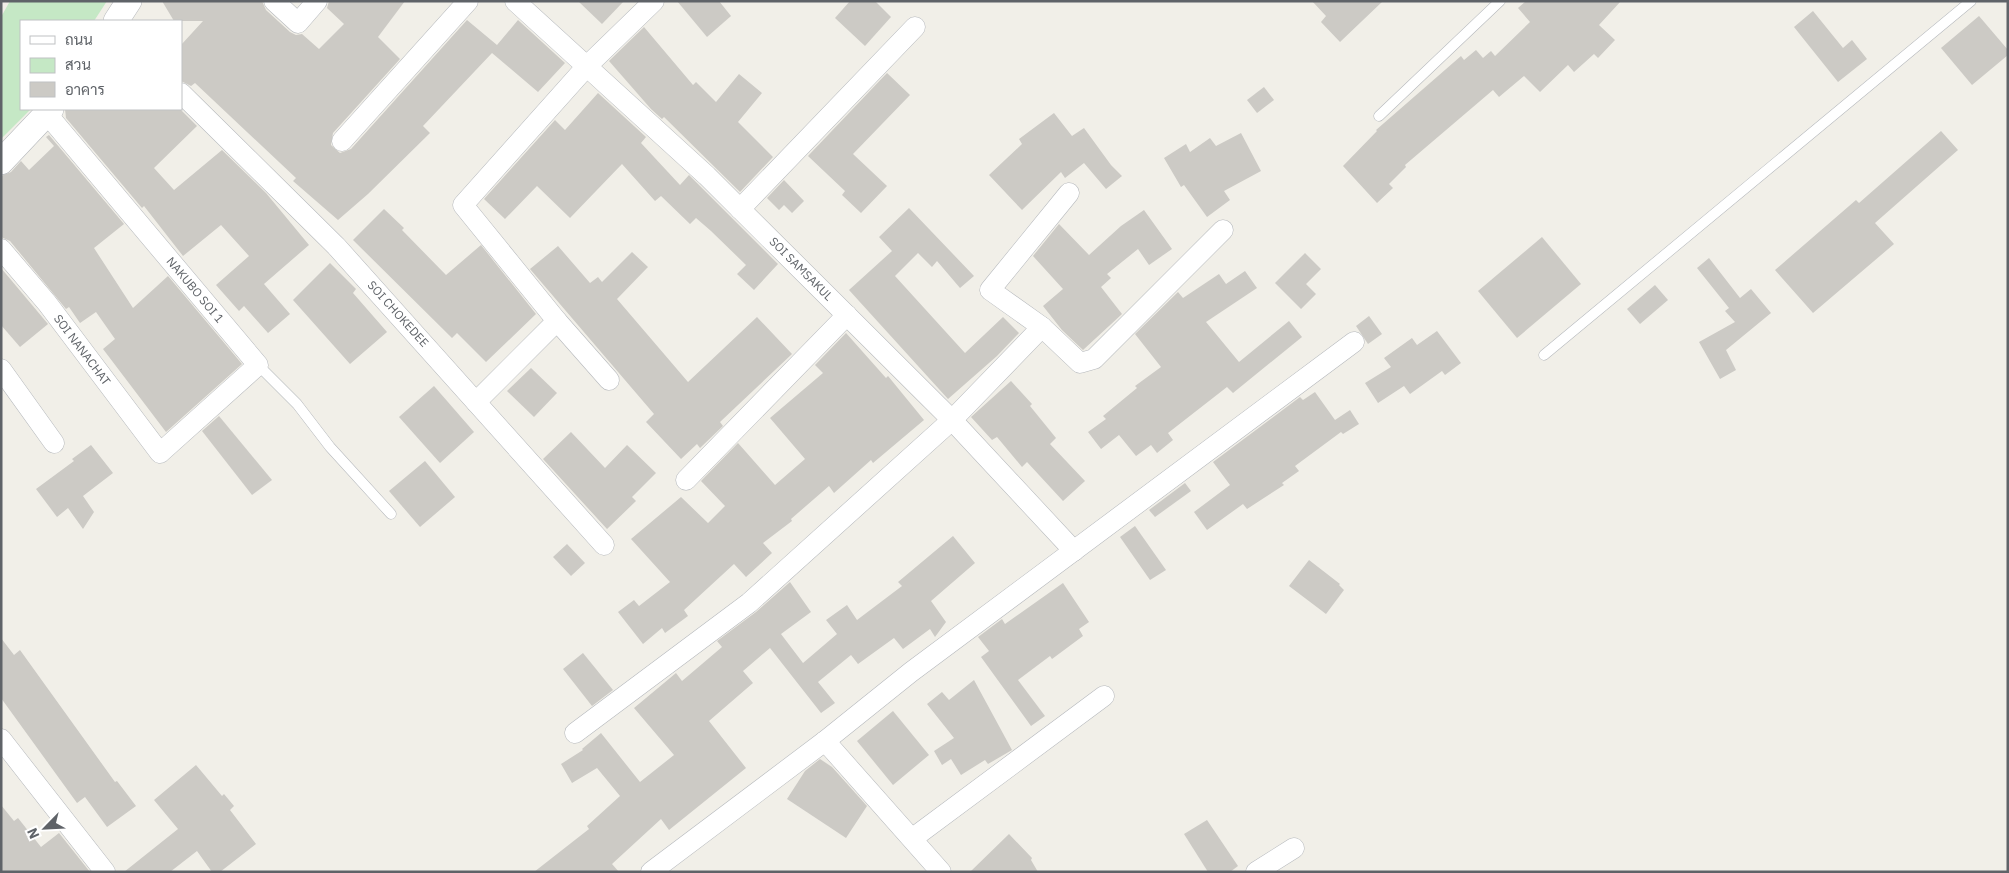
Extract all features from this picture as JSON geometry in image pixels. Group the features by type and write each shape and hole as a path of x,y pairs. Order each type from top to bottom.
{"street":[{"path":"117,20 129,1"},
{"path":"274,1 298,23 317,1"},
{"path":"342,141 468,1"},
{"name":"SOI SAMSAKUL","path":"515,1 740,209 952,420 1074,551"},
{"path":"609,380 462,206 587,66 654,1"},
{"path":"740,209 915,27"},
{"name":"SOI CHOKEDEE","path":"182,94 336,246 604,545"},
{"path":"1,162 49,111"},
{"name":"NAKUBO SOI 1","path":"49,111 258,365"},
{"path":"1069,193 990,290 1042,327 1080,363 1094,359 1223,230"},
{"name":"SOI NANACHAT","path":"1,249 47,303 160,453 258,365"},
{"path":"686,480 846,315"},
{"path":"476,402 557,320"},
{"path":"575,732 749,603 952,420 1042,327"},
{"path":"651,872 825,741 911,672 1354,342"},
{"path":"1,369 54,443"},
{"path":"913,838 1104,696"},
{"path":"1,739 105,872"},
{"path":"825,741 913,838 941,872"},
{"path":"1256,872 1294,848"}],"lane":[{"path":"1379,116 1500,1"},
{"path":"1544,355 1971,1"},
{"path":"258,365 297,404 330,446 391,514"}],"green space":[{"path":"10,1 107,1 95,20 20,20 20,110 30,110 1,139 1,17"}],"building":[{"path":"162,1 262,1 266,10 290,32 296,35 302,34 319,49 344,24 327,8 329,1 405,1 378,37 400,59 333,133 331,145 340,153 351,149 467,20 497,45 518,20 565,63 538,92 492,53 423,126 430,133 368,194 338,220 293,181 296,178 195,83 191,86 182,82 182,44 203,21 173,20"},
{"path":"578,1 624,1 602,24"},
{"path":"677,1 719,1 731,16 707,37"},
{"path":"850,1 875,1 891,17 865,46 835,18"},
{"path":"1312,1 1383,1 1340,42 1321,22 1326,16"},
{"path":"1526,1 1621,1 1599,25 1615,40 1598,58 1594,54 1574,72 1568,65 1540,92 1524,76 1499,97 1493,90 1405,165 1406,167 1389,184 1393,188 1377,203 1343,166 1376,130 1461,56 1464,60 1476,50 1483,58 1491,51 1495,56 1530,22 1518,8"},
{"path":"1813,11 1843,48 1852,40 1867,59 1838,82 1794,27"},
{"path":"1979,16 2008,50 2008,55 1972,85 1941,48"},
{"path":"644,27 693,85 696,82 716,102 739,74 762,93 738,122 773,157 740,192 664,117 662,119 651,109 609,61"},
{"path":"887,73 910,95 853,154 887,186 861,213 842,195 845,191 808,156"},
{"path":"1264,87 1274,100 1257,113 1247,100"},
{"path":"598,93 646,137 641,143 680,185 689,175 778,264 754,290 737,274 746,265 711,231 696,218 690,224 661,196 655,201 622,164 570,218 537,186 505,219 484,199 555,120 565,130"},
{"path":"65,110 181,110 197,126 154,168 174,190 222,150 266,193 309,245 264,284 290,314 268,333 244,306 239,311 216,285 249,256 221,225 183,256 144,206 142,208 66,118"},
{"path":"1054,113 1072,136 1084,128 1111,165 1122,176 1106,189 1084,163 1065,178 1061,172 1022,210 989,175 1022,144 1019,139"},
{"path":"1941,131 1958,150 1875,223 1894,244 1813,313 1775,270 1856,200 1859,203"},
{"path":"1241,133 1261,171 1224,191 1230,200 1207,217 1184,185 1181,187 1164,158 1186,144 1190,152 1210,138 1216,146"},
{"path":"49,135 124,224 94,248 133,308 168,276 242,364 166,432 103,349 115,339 96,312 80,323 69,307 66,309 10,241 1,237 1,176 11,172 21,161 29,170 54,146 46,137"},
{"path":"784,180 804,201 792,213 784,205 779,210 767,198"},
{"path":"909,208 974,276 960,288 937,261 932,267 918,253 895,276 965,353 1003,317 1019,333 997,356 948,399 849,290 892,251 879,237"},
{"path":"384,209 404,228 402,230 446,275 481,245 536,314 486,362 457,333 452,338 353,240"},
{"path":"1144,210 1172,249 1149,265 1138,249 1107,274 1111,278 1101,287 1122,314 1083,350 1062,330 1043,306 1063,289 1033,256 1059,224 1089,255 1121,226"},
{"path":"1542,237 1581,284 1517,338 1478,291"},
{"path":"558,246 590,283 598,277 602,282 632,252 648,267 617,299 688,382 757,317 792,354 720,422 723,426 700,448 697,444 681,459 646,422 654,414 530,269"},
{"path":"1305,253 1321,269 1306,284 1316,294 1301,309 1275,283"},
{"path":"1709,258 1740,298 1751,289 1771,313 1726,350 1736,370 1720,379 1699,342 1735,322 1725,311 1729,308 1697,268"},
{"path":"330,263 356,289 353,293 387,332 350,364 293,300"},
{"path":"1,268 48,324 20,347 1,325"},
{"path":"1245,271 1257,288 1206,322 1239,362 1289,321 1302,337 1233,393 1227,387 1168,433 1173,440 1157,453 1151,445 1136,456 1119,435 1101,449 1088,432 1106,419 1103,416 1137,388 1135,386 1161,367 1135,334 1178,292 1183,298 1219,274 1226,284"},
{"path":"1655,285 1668,300 1640,324 1627,309"},
{"path":"1369,316 1382,334 1368,344 1356,326"},
{"path":"1437,331 1461,363 1445,375 1442,371 1410,394 1404,386 1378,403 1365,383 1391,367 1384,358 1412,338 1417,345"},
{"path":"846,333 886,378 888,376 924,420 873,463 871,460 834,493 829,486 791,519 792,521 763,543 772,553 746,577 734,564 684,610 688,616 665,633 662,628 643,644 618,612 634,600 639,606 670,582 631,539 681,497 708,523 725,506 701,481 738,443 775,485 805,459 770,418 823,373 815,365"},
{"path":"531,368 557,393 534,417 507,391"},
{"path":"1011,381 1032,404 1030,406 1056,438 1050,444 1085,481 1063,501 1027,462 1022,467 997,437 992,440 971,417"},
{"path":"434,386 474,432 440,463 399,417"},
{"path":"1315,392 1335,420 1350,410 1359,424 1343,434 1341,432 1295,466 1299,471 1282,483 1284,485 1247,509 1243,504 1207,530 1194,512 1230,485 1213,462 1300,397 1303,400"},
{"path":"219,416 272,480 252,495 202,431"},
{"path":"571,432 605,468 627,445 656,473 632,497 636,501 607,529 543,459"},
{"path":"91,445 113,473 83,496 94,512 83,529 68,508 57,517 36,489 74,461 72,459"},
{"path":"425,461 455,497 420,527 389,491"},
{"path":"1185,483 1191,491 1155,517 1149,510"},
{"path":"1135,526 1166,570 1150,580 1120,537"},
{"path":"953,536 975,563 931,601 946,622 935,637 930,629 903,649 894,638 858,664 851,655 818,682 835,703 821,713 770,648 743,671 753,683 709,721 746,768 669,830 661,819 612,864 619,872 534,872 589,829 587,826 620,796 597,768 572,783 561,764 583,750 601,733 640,782 674,755 634,708 676,673 682,681 722,647 717,641 756,612 790,582 811,612 781,634 803,663 837,634 826,620 847,605 857,620 902,586 898,582"},
{"path":"567,544 585,563 571,576 553,557"},
{"path":"1309,560 1340,584 1344,590 1326,614 1289,586"},
{"path":"1063,583 1089,622 1079,629 1083,636 1052,659 1050,656 1018,680 1045,716 1031,726 981,657 989,651 978,637 1002,619 1005,624"},
{"path":"1,638 14,655 20,650 115,782 117,781 136,806 107,827 85,797 77,803 1,698"},
{"path":"583,653 613,690 592,706 563,669"},
{"path":"974,680 1012,750 988,764 985,760 961,775 951,759 942,765 934,751 954,738 927,704 942,692 949,700"},
{"path":"893,711 929,755 893,785 857,741"},
{"path":"820,759 832,767 867,806 846,838 787,799 805,771"},
{"path":"196,765 222,796 224,794 234,806 230,810 256,844 220,872 212,872 197,851 170,872 124,872 178,829 154,800"},
{"path":"1,805 14,821 18,818 41,847 59,833 90,872 1,872"},
{"path":"1207,820 1238,866 1230,872 1208,872 1184,834"},
{"path":"1009,834 1032,858 1031,860 1038,872 970,872"}]}
